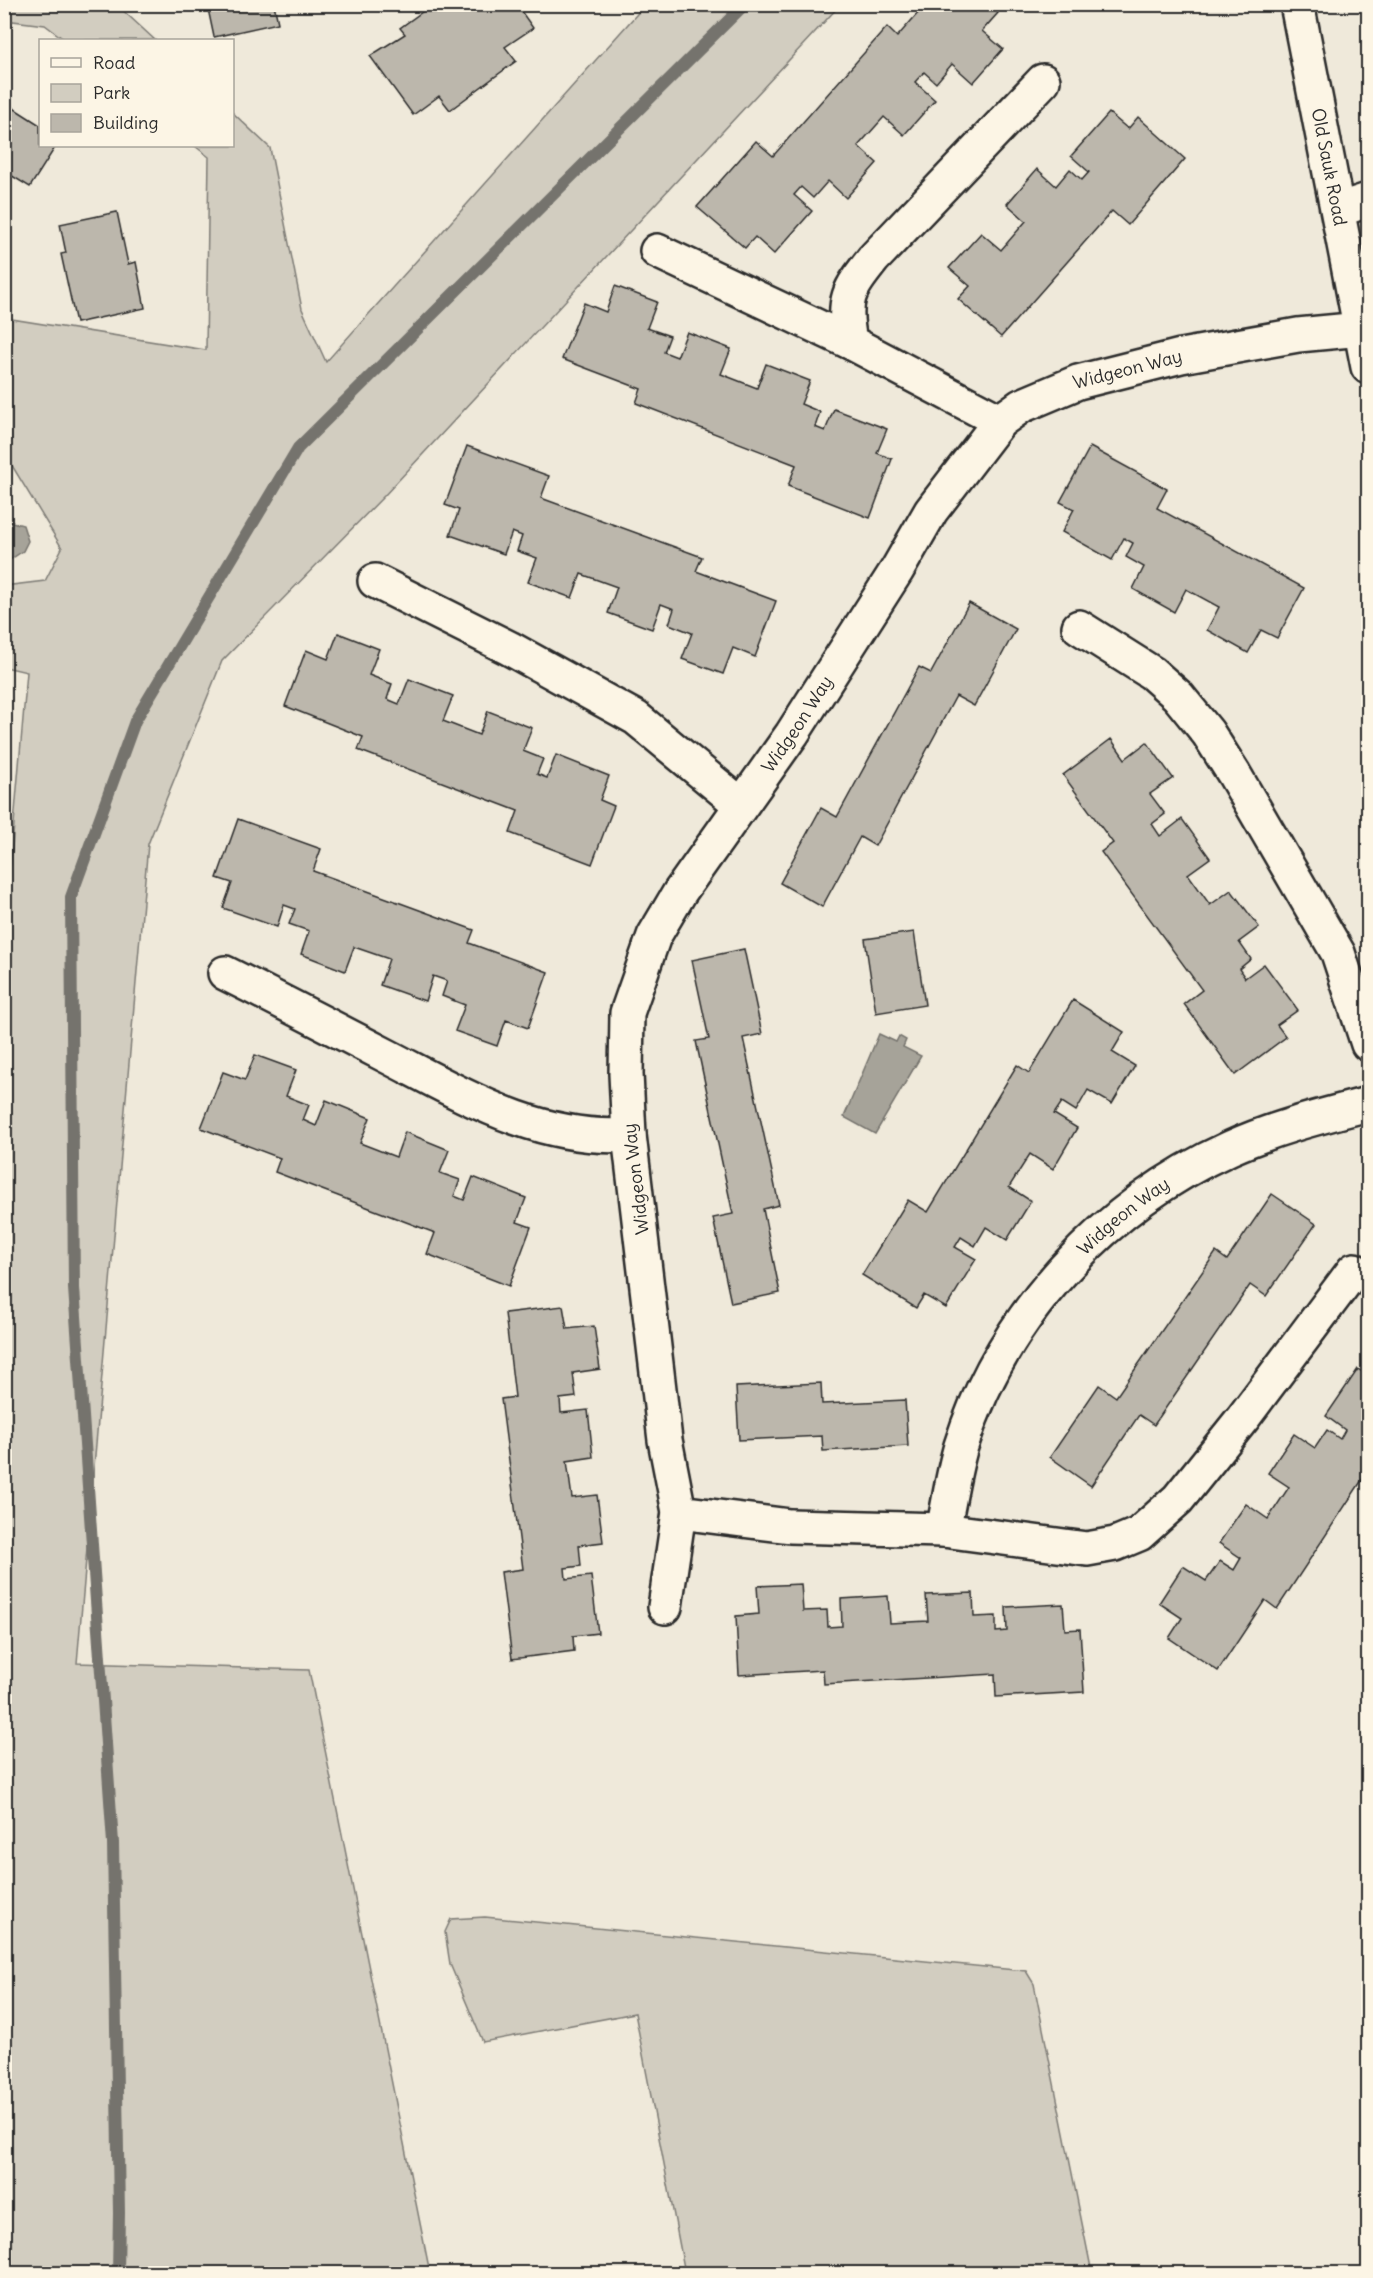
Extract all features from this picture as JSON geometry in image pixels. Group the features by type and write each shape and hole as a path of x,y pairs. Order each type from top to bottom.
{"street":[{"name":"Old Sauk Road","path":"1298,4 1353,205 1361,328 1368,366"},
{"path":"850,342 846,318 850,289 874,258 1043,81"},
{"path":"657,250 850,342 1000,421"},
{"name":"Widgeon Way","path":"665,1607 679,1512 665,1440 629,1135 627,1013 654,936 680,891 799,724 897,570 931,511 1000,421 1030,402 1078,382 1181,356 1298,335 1361,328"},
{"path":"375,581 509,648 636,718 741,805"},
{"path":"1079,627 1152,673 1178,696 1208,733 1338,952 1368,1044"},
{"path":"225,973 465,1096 522,1121 601,1137 629,1135"},
{"name":"Widgeon Way","path":"943,1530 961,1446 980,1400 1007,1344 1070,1261 1152,1190 1230,1147 1306,1120 1368,1104"},
{"path":"679,1512 790,1526 943,1530 1087,1549 1115,1544 1139,1534 1178,1499 1243,1418 1354,1270"}],"green space":[{"path":"5,4 117,5 154,39 64,39 45,25 5,20"},
{"path":"645,5 840,5 384,496 222,661 148,844 77,1663 309,1670 430,2273 5,2273 4,895 8,894 27,672 5,667 4,586 45,581 62,548 5,454 5,318 206,350 209,157 196,147 234,147 234,114 270,148 302,309 326,362"},
{"path":"485,1917 1026,1971 1034,1984 1092,2273 685,2273 635,2013 483,2042 450,1964 445,1932 451,1919"}],"shaded area":[{"path":"12,522 23,525 28,541 23,551 5,563 5,526"},
{"path":"879,1034 896,1042 899,1036 906,1040 903,1047 921,1056 875,1134 844,1117"}],"building":[{"path":"207,4 274,4 278,23 214,37"},
{"path":"433,4 516,4 533,28 505,47 516,61 450,110 439,96 413,115 370,56 405,34 400,28"},
{"path":"926,4 988,4 998,13 982,31 1003,49 973,83 952,64 936,83 924,72 915,82 935,100 904,135 884,117 858,146 877,163 846,198 828,181 813,198 801,187 794,195 812,211 774,254 755,237 745,248 697,207 756,141 773,156 887,27 897,37"},
{"path":"4,102 39,124 39,147 55,147 30,187 4,171"},
{"path":"1109,113 1128,129 1138,117 1185,159 1128,225 1112,211 1001,337 958,299 970,286 949,268 981,233 1001,250 1026,221 1007,204 1037,169 1056,186 1070,169 1082,180 1089,172 1071,156"},
{"path":"117,212 128,264 136,262 145,308 76,323 61,254 66,253 60,224"},
{"path":"615,286 657,302 647,328 670,336 664,352 677,357 687,332 731,349 721,374 757,388 766,364 810,381 801,404 820,412 815,427 825,431 834,409 887,429 877,453 892,459 870,518 788,486 796,465 636,403 641,389 562,359 584,303 606,312"},
{"path":"467,446 549,476 541,498 702,557 696,571 776,601 755,657 733,648 723,674 682,659 692,633 669,624 674,609 661,604 652,629 608,613 617,587 581,574 572,598 528,582 537,558 517,551 522,536 512,532 504,554 450,535 459,510 445,505"},
{"path":"1090,447 1167,489 1157,508 1304,588 1277,638 1261,630 1248,653 1207,630 1219,607 1186,589 1174,612 1133,589 1144,567 1126,557 1133,543 1124,538 1112,560 1062,532 1074,509 1060,502"},
{"path":"969,603 1016,629 974,706 956,696 875,846 860,837 822,907 780,883 821,808 837,817 919,667 931,673"},
{"path":"338,633 379,649 369,675 392,684 387,699 399,704 409,679 453,696 443,721 479,735 488,711 532,728 523,751 543,759 537,774 547,778 556,755 609,776 600,800 614,806 592,864 510,833 518,811 358,750 363,737 285,706 306,650 328,659"},
{"path":"1111,739 1125,759 1147,742 1173,778 1150,794 1165,814 1152,824 1160,836 1182,819 1210,858 1188,874 1210,905 1231,890 1259,927 1239,942 1251,959 1239,969 1245,978 1264,964 1298,1010 1277,1025 1286,1037 1235,1075 1184,1004 1202,990 1101,852 1113,843 1063,775"},
{"path":"238,819 321,849 313,871 474,930 469,943 548,972 528,1028 506,1020 497,1046 455,1031 465,1005 442,996 447,981 433,976 425,1001 380,985 389,959 354,947 345,971 301,954 309,931 289,924 295,909 284,905 277,927 223,908 232,883 217,878"},
{"path":"914,932 925,1005 876,1013 865,939"},
{"path":"744,949 762,1034 743,1038 779,1205 763,1209 780,1293 731,1303 713,1218 733,1214 696,1041 709,1039 692,960"},
{"path":"1073,1000 1124,1032 1112,1052 1135,1066 1112,1104 1088,1090 1076,1111 1062,1102 1054,1114 1077,1128 1053,1169 1030,1154 1009,1187 1031,1201 1007,1240 986,1227 975,1246 961,1237 955,1247 976,1259 946,1308 924,1295 916,1308 862,1275 908,1200 928,1212 1017,1065 1029,1073"},
{"path":"255,1055 296,1070 286,1096 309,1105 303,1120 316,1126 326,1100 370,1118 360,1143 396,1157 405,1132 449,1150 440,1173 460,1180 454,1196 464,1200 473,1177 526,1198 517,1222 531,1227 509,1286 427,1254 435,1233 275,1172 280,1158 201,1128 223,1072 245,1080"},
{"path":"1272,1194 1316,1224 1266,1296 1250,1285 1154,1425 1139,1415 1091,1486 1050,1457 1099,1385 1116,1397 1216,1252 1227,1260"},
{"path":"563,1306 567,1329 594,1326 600,1369 573,1373 576,1397 560,1399 561,1413 588,1410 593,1457 567,1461 572,1498 597,1495 603,1542 579,1545 581,1566 565,1568 566,1579 591,1576 598,1633 573,1636 574,1651 512,1659 501,1572 523,1569 501,1399 515,1397 505,1313"},
{"path":"1358,1369 1368,1376 1368,1471 1277,1609 1265,1600 1218,1671 1169,1638 1182,1618 1159,1603 1183,1566 1206,1581 1220,1561 1234,1570 1241,1558 1219,1543 1246,1504 1268,1519 1289,1487 1268,1473 1294,1434 1315,1448 1327,1430 1340,1439 1345,1430 1326,1416"},
{"path":"821,1383 822,1404 905,1400 908,1446 823,1451 822,1436 739,1440 736,1387"},
{"path":"801,1584 803,1611 827,1610 828,1627 842,1626 841,1599 888,1596 890,1623 928,1621 926,1595 973,1593 974,1617 996,1616 996,1632 1007,1631 1006,1607 1063,1604 1065,1630 1080,1629 1084,1692 996,1697 995,1674 824,1684 823,1670 739,1675 736,1616 759,1614 757,1586"}],"waterway":[{"path":"118,2274 113,1843 74,1288 71,897 135,721 298,448 745,4"}]}
